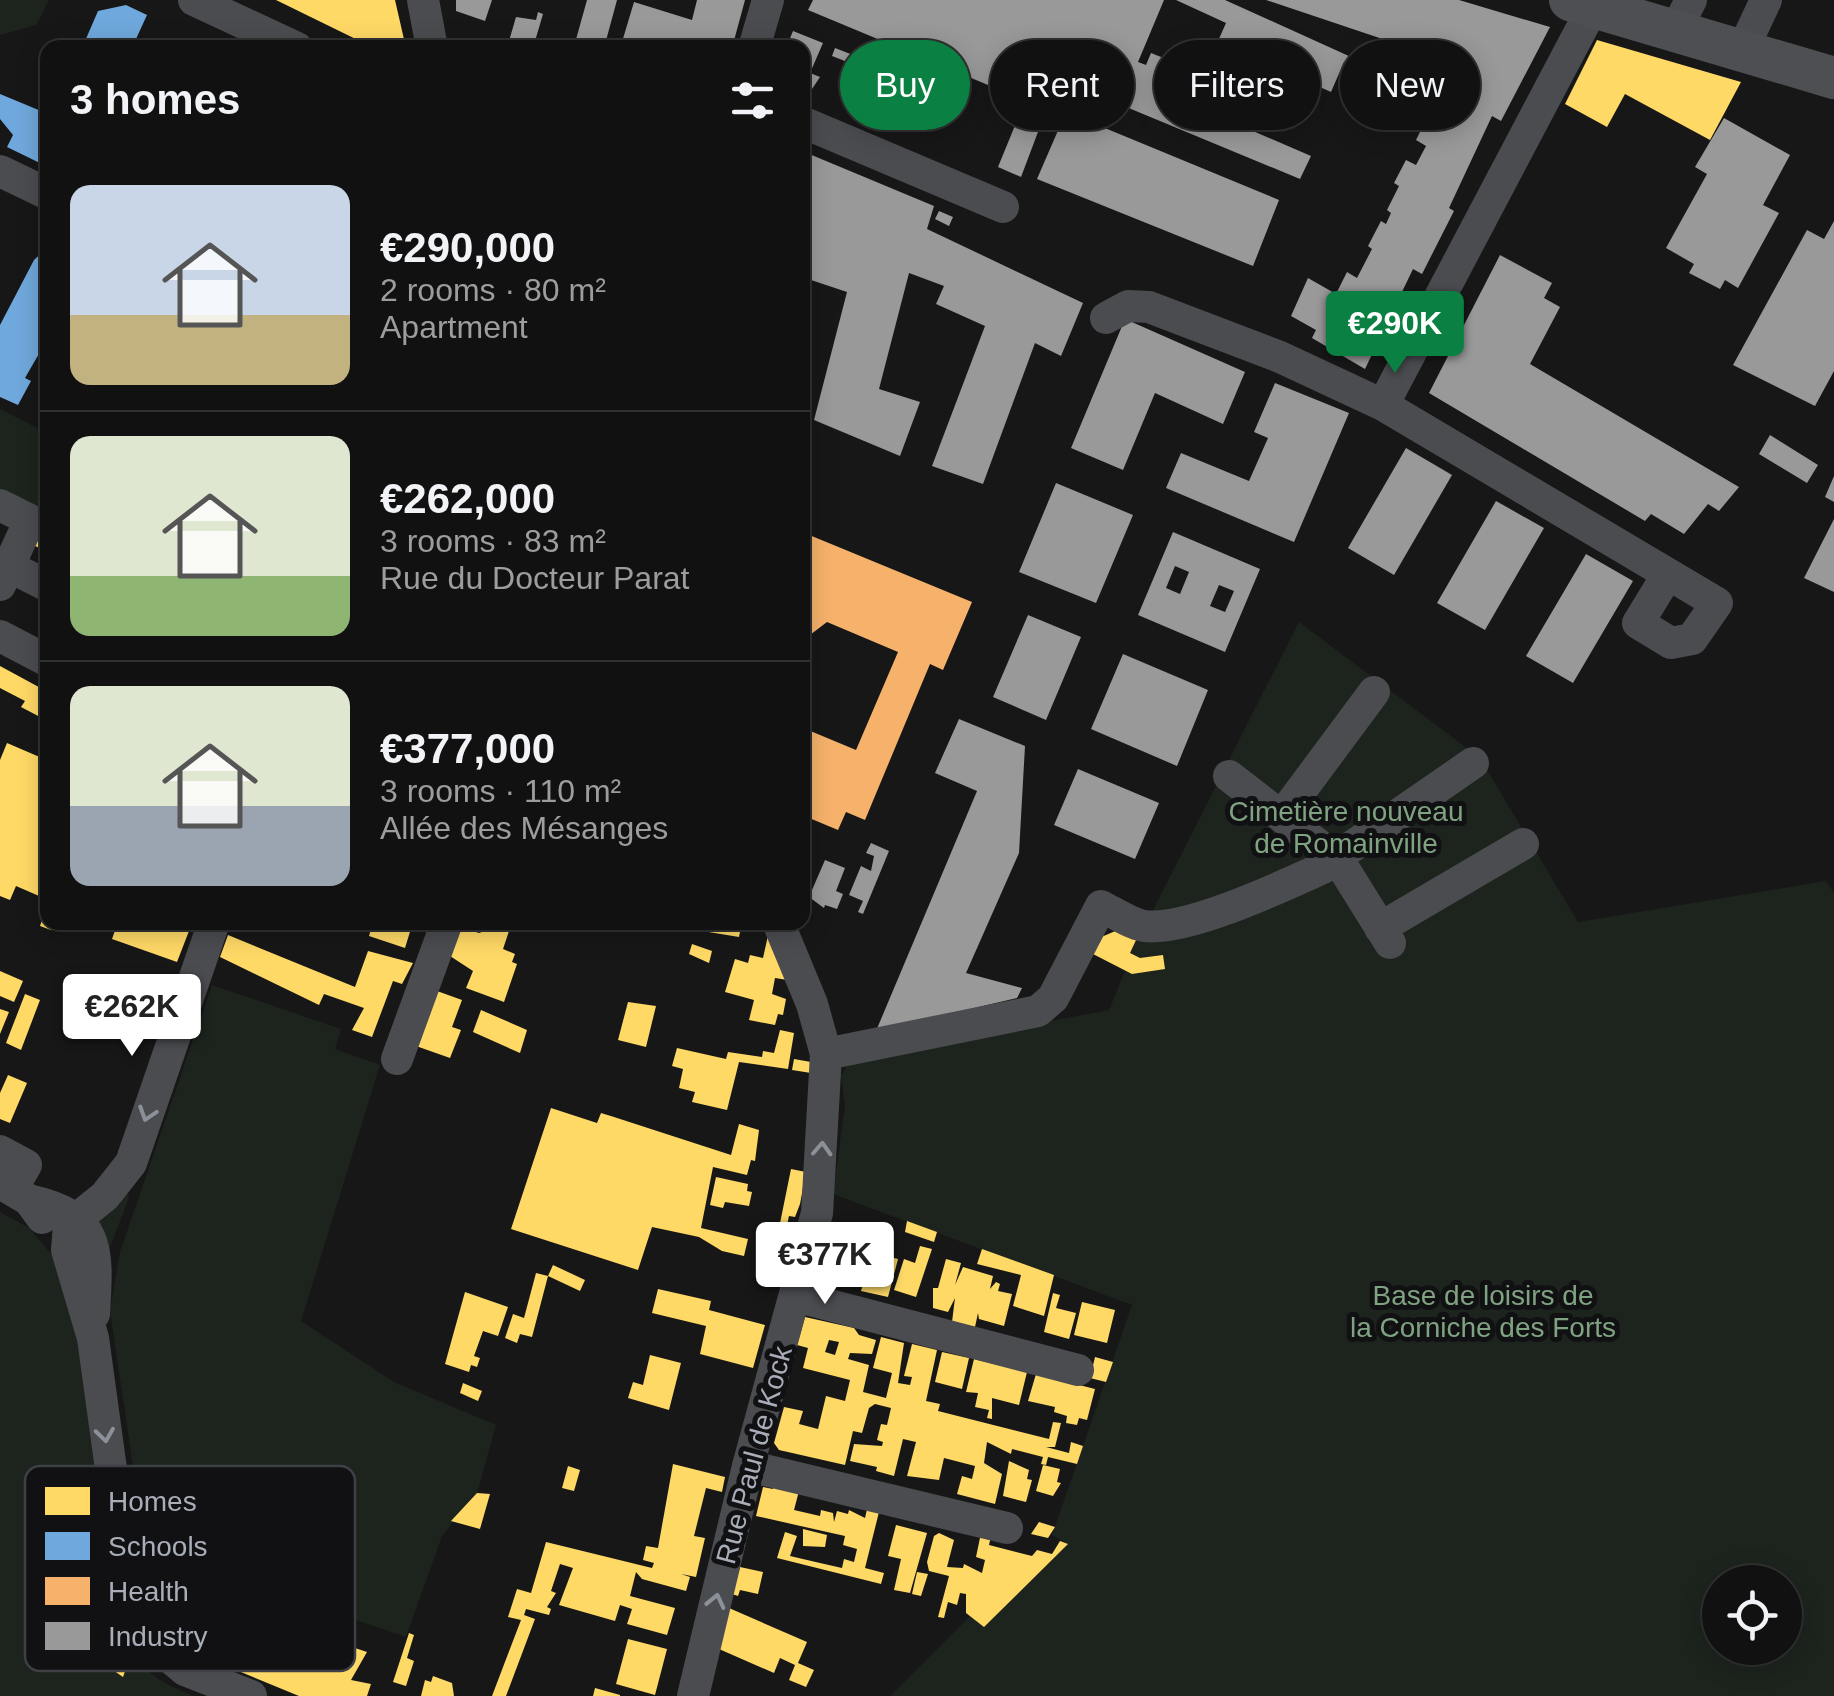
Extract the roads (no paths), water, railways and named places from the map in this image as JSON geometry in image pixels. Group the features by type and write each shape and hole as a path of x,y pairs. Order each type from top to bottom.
{"main road":[{"path":"1581,4 1683,16 1742,51 1834,78"}],"street":[{"path":"194,0 280,40"},
{"path":"422,0 430,40"},
{"path":"756,40 768,0"},
{"path":"1742,51 1766,0"},
{"path":"1383,405 1581,4"},
{"path":"810,125 1002,207"},
{"path":"0,171 40,190"},
{"path":"1106,318 1128,306 1150,306 1280,357 1383,405 1668,574"},
{"path":"0,505 30,520 4,576 40,584"},
{"path":"0,636 40,657"},
{"path":"1282,816 1374,692"},
{"path":"826,1054 1038,1011 1053,998 1101,906 1145,926 1248,902 1335,859 1473,763"},
{"path":"1229,776 1335,859 1386,938 1523,844"},
{"path":"111,1466 93,1338 66,1250 69,1225 104,1196 131,1163 211,930"},
{"path":"396,1059 444,930"},
{"name":"Rue Paul de Kock","path":"694,1696 748,1466 817,1213 826,1054 812,1004 781,930"},
{"path":"0,1151 26,1165 13,1191"},
{"path":"13,1191 59,1207 76,1217 93,1237 97,1267 93,1338"},
{"path":"13,1191 66,1250"},
{"path":"796,1296 1078,1370"},
{"path":"748,1466 1007,1528"},
{"path":"187,1671 250,1696"}],"park label":[{"name":"Cimetière nouveau de Romainville","path":"1346,827"},
{"name":"Base de loisirs de la Corniche des Forts","path":"1483,1311"}]}
